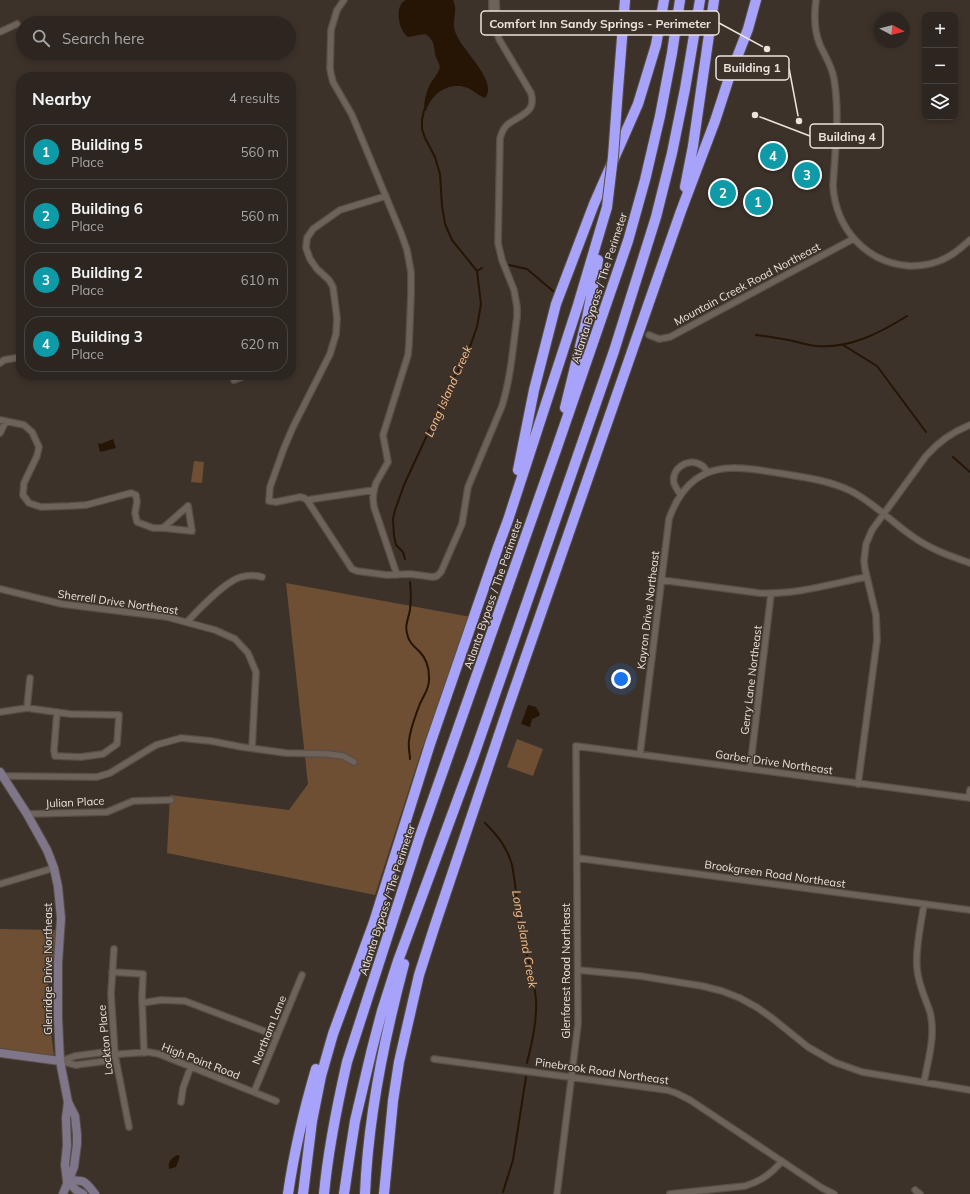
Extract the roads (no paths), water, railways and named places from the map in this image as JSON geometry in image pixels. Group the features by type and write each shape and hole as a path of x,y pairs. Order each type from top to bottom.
{"highway":[{"path":"556,450 590,302 607,207 614,157 625,0"},
{"path":"508,520 534,390 556,304 594,204 638,104 656,45 664,0"},
{"name":"Atlanta Bypass / The Perimeter","path":"324,1194 332,1133 347,1062 420,836 618,272 653,149 666,85 680,0"},
{"path":"344,1194 355,1121 382,1010 398,961 473,758 614,351 656,217 672,153 685,89 700,0"},
{"path":"681,211 693,146 714,0"},
{"path":"384,1194 398,1062 419,975 508,708 681,211 748,28 756,0"},
{"path":"303,1194 311,1128 321,1076 333,1034 363,954 433,736 508,520 578,305 607,207"},
{"path":"365,1194 367,1162 377,1084 398,985 420,904"},
{"path":"288,1194 301,1127 319,1062 339,1008 363,954"},
{"path":"389,1140 390,1194"}],"main road":[{"name":"Glenridge Drive Northeast","path":"1,774 27,814 47,850 54,868 61,907 58,996 60,1061 68,1102 75,1116 77,1134 74,1167 62,1194"},
{"path":"0,1053 60,1061"},
{"path":"67,1181 79,1180 87,1184 95,1194"},
{"path":"67,1181 76,1190 83,1194"}],"street":[{"path":"344,0 337,10 331,30 331,74 333,82 352,115 401,233 407,250 411,272 408,355 383,435 388,462 376,483 373,498 374,507 397,575"},
{"path":"386,196 340,210 313,229 307,238 306,248 310,259 317,269 329,280 333,287 337,318 336,334 330,354 284,448 268,494 269,501 276,502 300,497 307,500 352,569 357,571 397,575 410,574 433,577 442,572 462,524 468,487 502,406 509,379 517,307 514,290 502,260 498,243 500,139 506,126 530,110 533,99 531,93 499,39 495,26 492,24 492,0"},
{"path":"495,26 497,21 496,0"},
{"path":"816,0 816,33 832,70 835,88 836,125 833,186 834,196 840,218 853,239 877,257 894,264 914,266 942,260 956,252 970,240"},
{"path":"0,32 16,24"},
{"name":"Mountain Creek Road Northeast","path":"649,335 659,339 670,337 853,239"},
{"path":"0,362 16,358"},
{"path":"0,420 24,425 32,432 39,447 37,456 24,483 23,495 29,503 42,507 86,505 131,493 136,495 137,502 135,512 137,522 153,528 192,531 188,506 164,528"},
{"path":"0,433 6,421"},
{"path":"858,784 877,640 876,615 866,577 864,561 866,544 872,530 883,513 926,456 936,445 952,433 970,425"},
{"path":"680,494 674,483 675,473 678,468 687,462 697,463 708,472"},
{"name":"Kayron Drive Northeast","path":"640,754 669,519 680,494 693,481 708,472 722,468 736,468 818,479 836,485 852,492 868,502 913,537 933,549 970,563"},
{"path":"307,500 374,490"},
{"path":"186,622 203,605 239,577 252,575 262,577"},
{"path":"662,580 771,594 814,588 866,577"},
{"name":"Sherrell Drive Northeast","path":"0,589 62,604 167,617 215,630 235,639 248,653 256,672 252,748"},
{"name":"Gerry Lane Northeast","path":"750,769 771,594"},
{"path":"27,708 30,678"},
{"path":"0,712 27,708 57,712 70,714 119,715 117,744 103,754 81,757 55,756 54,750 57,712"},
{"path":"1,774 97,777 110,773 156,745 181,738 211,740 286,753 328,754 343,756 354,762"},
{"name":"Garber Drive Northeast","path":"576,746 970,798"},
{"name":"Glenforest Road Northeast","path":"558,1194 578,1024 576,746"},
{"path":"970,790 970,798"},
{"name":"Julian Place","path":"27,814 107,812 133,801 171,800"},
{"name":"Brookgreen Road Northeast","path":"576,858 970,910"},
{"path":"0,884 54,868"},
{"path":"924,904 917,956 917,968 920,984 930,1013 932,1031 924,1082"},
{"name":"Lockton Place","path":"114,949 111,994 116,1055 129,1127"},
{"path":"578,970 640,976 702,986 722,991 740,998 758,1008 808,1048 834,1062 862,1072 970,1090"},
{"path":"112,972 143,974 142,1002 144,1053"},
{"name":"Northam Lane","path":"254,1092 302,975"},
{"path":"142,1002 161,1000 185,1001 277,1036"},
{"name":"High Point Road","path":"60,1061 75,1056 105,1052 116,1055 144,1053 160,1054 276,1101"},
{"name":"High Point Road","path":"60,1061 76,1065 106,1061 116,1055"},
{"name":"Pinebrook Road Northeast","path":"434,1059 658,1088 676,1093 690,1100 822,1188 834,1194"},
{"path":"181,1102 183,1088 191,1066"},
{"path":"670,1194 745,1186 756,1183 766,1177 782,1161"},
{"path":"916,1190 920,1194"}],"waterway":[{"name":"Long Island Creek","path":"405,559 403,552 396,545 394,536 393,519 395,510 404,485 451,383 468,352 477,327 481,304 477,271 452,240 445,224 440,174 435,157 422,129 424,110"},
{"path":"509,265 527,269 553,291"},
{"name":"Long Island Creek","path":"477,271 482,268"},
{"path":"756,335 816,346 840,345 875,334 907,316"},
{"path":"843,345 877,366 926,432"},
{"path":"953,457 970,472"},
{"name":"Long Island Creek","path":"410,582 411,603 406,626 407,633 410,642 427,663 429,681 410,732 410,759"},
{"name":"Long Island Creek","path":"485,823 502,842 512,865 520,925 535,991 535,1024 527,1063"},
{"name":"Long Island Creek","path":"503,1192 513,1160 526,1077"}],"place":[{"name":"Comfort Inn Sandy Springs - Perimeter","path":"767,49"},
{"name":"Building 4","path":"755,115"},
{"name":"Building 1","path":"799,121"},
{"name":"Building 3","path":"773,156"},
{"name":"Building 2","path":"807,175"},
{"name":"Building 6","path":"723,193"},
{"name":"Building 5","path":"758,202"}]}
